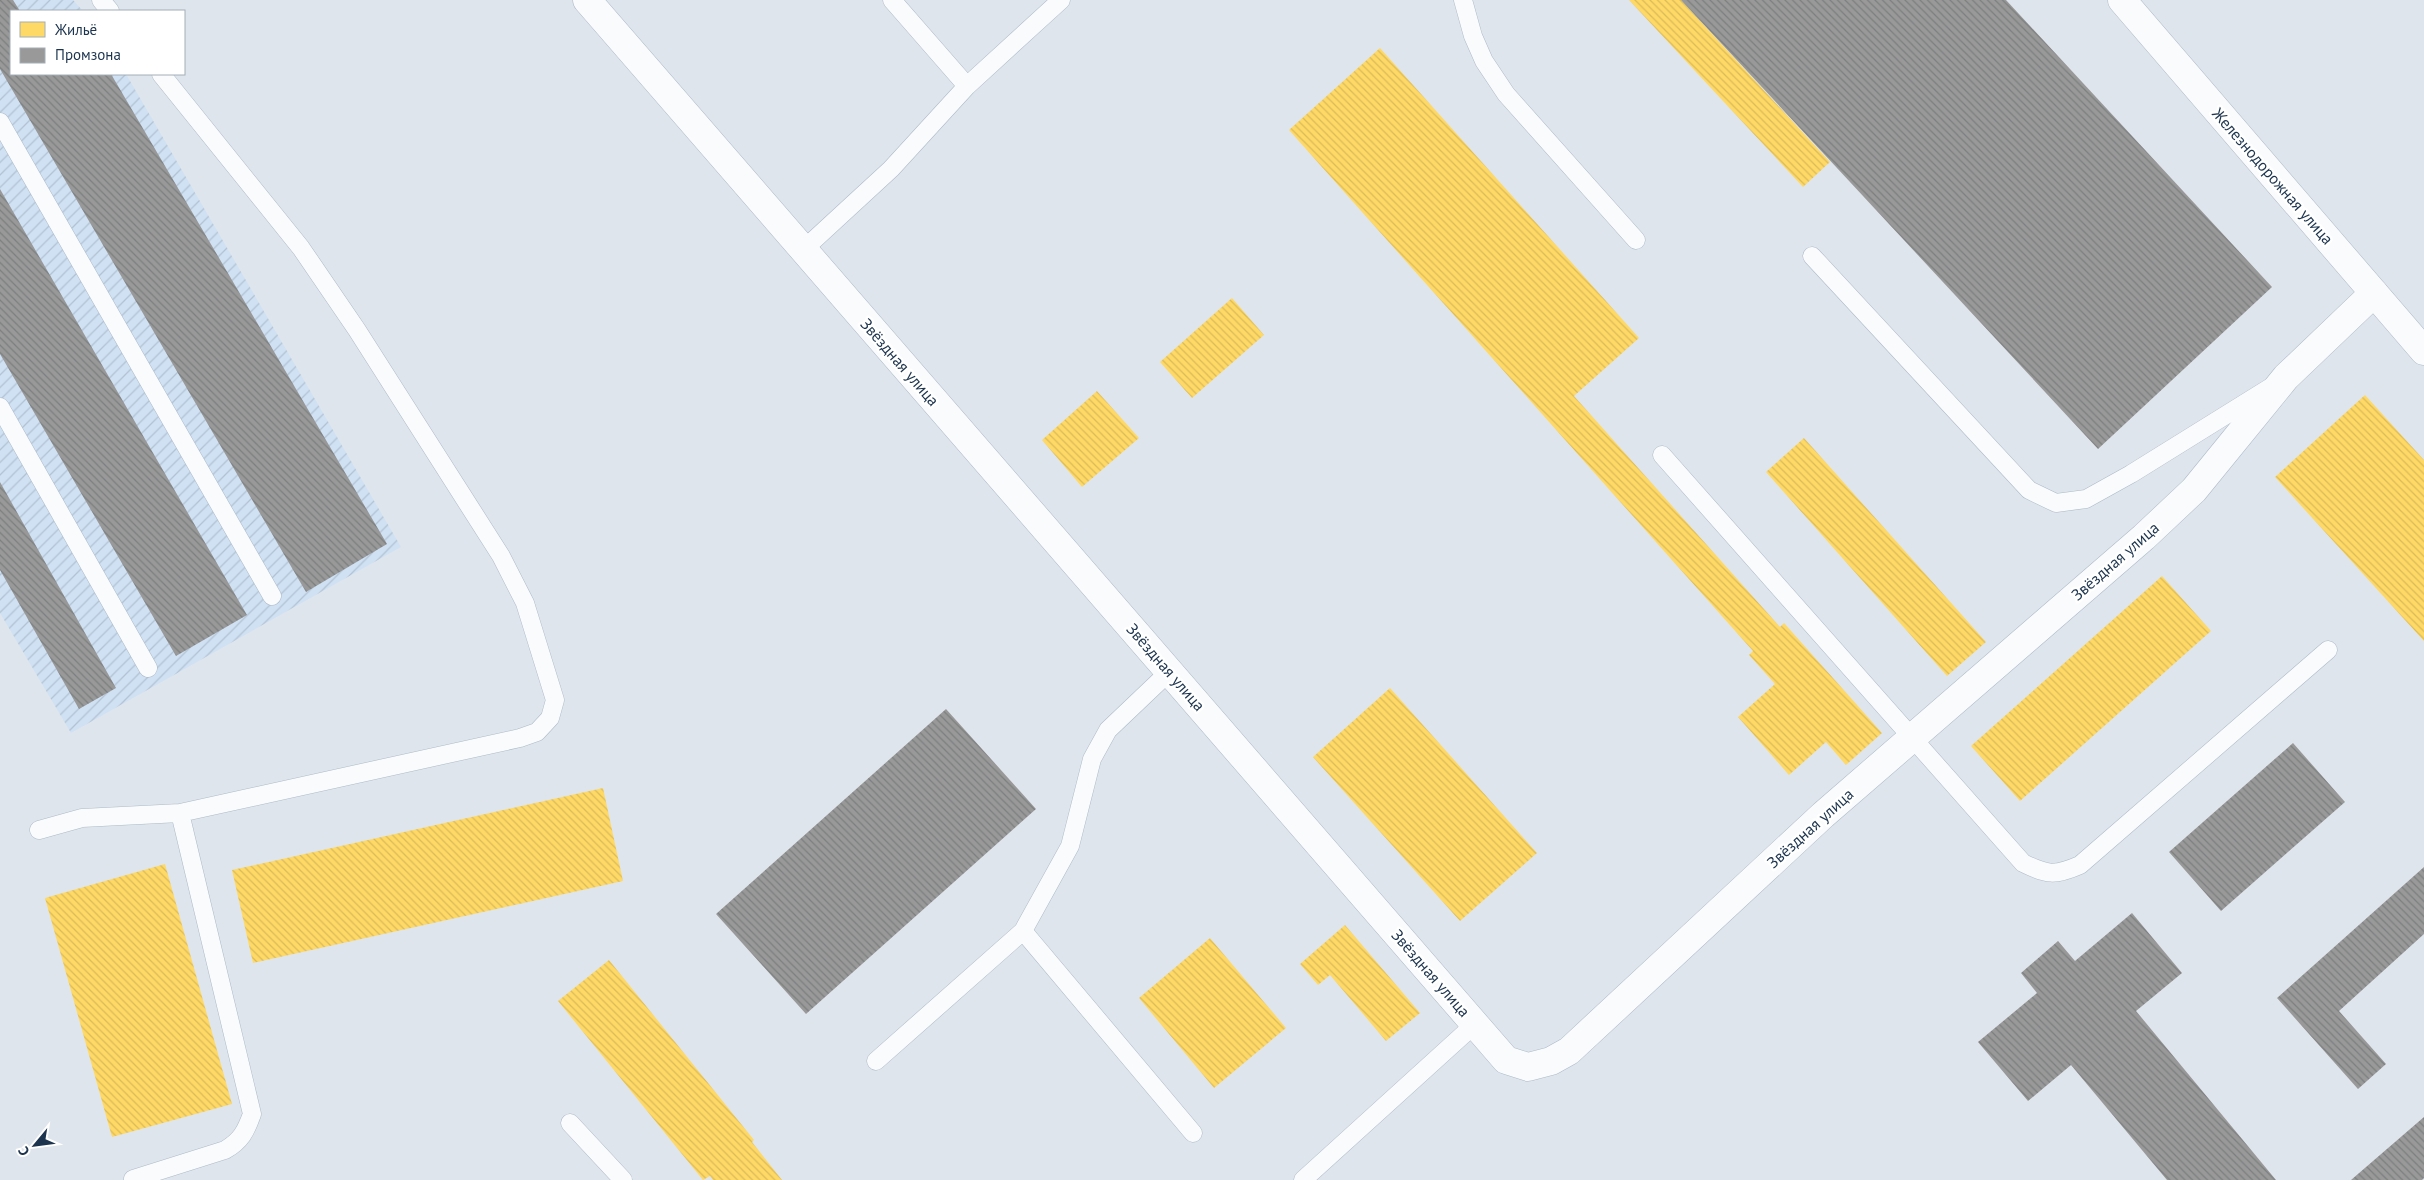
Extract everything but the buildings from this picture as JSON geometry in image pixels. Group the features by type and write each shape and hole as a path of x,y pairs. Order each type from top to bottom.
{"street":[{"name":"Звёздная улица","path":"587,0 1506,1060 1528,1067 1551,1061 1569,1051 1823,815 2144,536 2194,490 2286,378 2374,293"},
{"name":"Железнодорожная улица","path":"2122,0 2424,351"}],"lane":[{"path":"101,0 109,10"},
{"path":"892,0 967,86"},
{"path":"802,250 891,169 967,86 1061,0"},
{"path":"1463,0 1473,36 1484,61 1506,94 1636,240"},
{"path":"39,830 82,818 180,813 520,738 537,732 550,718 555,700 525,603 501,556 357,330 301,248 162,75"},
{"path":"0,122 272,596"},
{"path":"1812,256 2029,490 2056,503 2086,499 2131,474 2286,378"},
{"path":"0,407 148,668"},
{"path":"1662,455 2023,863 2044,873 2062,873 2080,865 2328,650"},
{"path":"876,1061 1023,931 1070,846 1092,759 1108,730 1170,671"},
{"path":"132,1179 224,1150 238,1142 246,1131 252,1114 180,813"},
{"path":"1023,931 1193,1133"},
{"path":"1303,1180 1475,1024"},
{"path":"570,1124 624,1180"}],"shaded area":[{"path":"0,0 73,0 82,10 10,10 10,75 127,75 401,547 71,733 0,613"}]}
